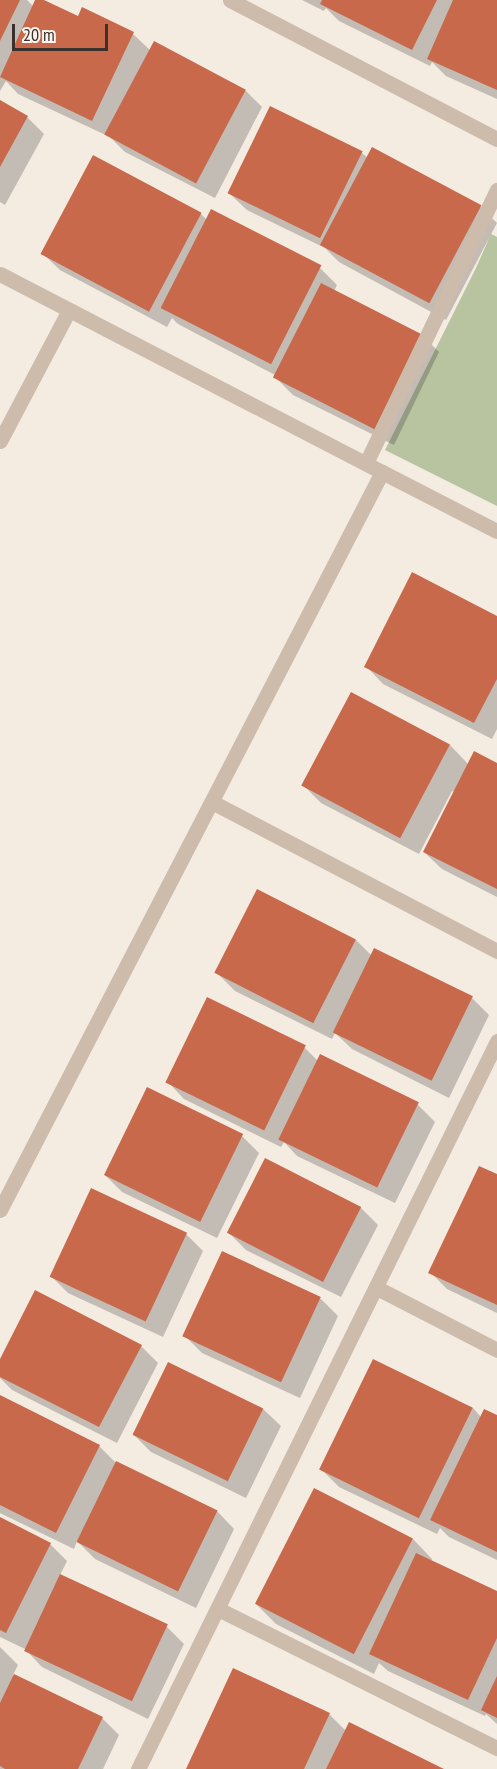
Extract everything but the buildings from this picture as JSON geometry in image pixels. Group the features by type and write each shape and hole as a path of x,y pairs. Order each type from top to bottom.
{"lane":[{"path":"230,0 497,139"},
{"path":"366,463 497,190"},
{"path":"0,274 497,531"},
{"path":"0,441 69,310"},
{"path":"0,1210 382,472"},
{"path":"212,802 497,951"},
{"path":"138,1769 497,1041"},
{"path":"377,1288 497,1350"},
{"path":"218,1609 497,1748"}],"green space":[{"path":"491,234 497,237 497,506 385,450"}]}
